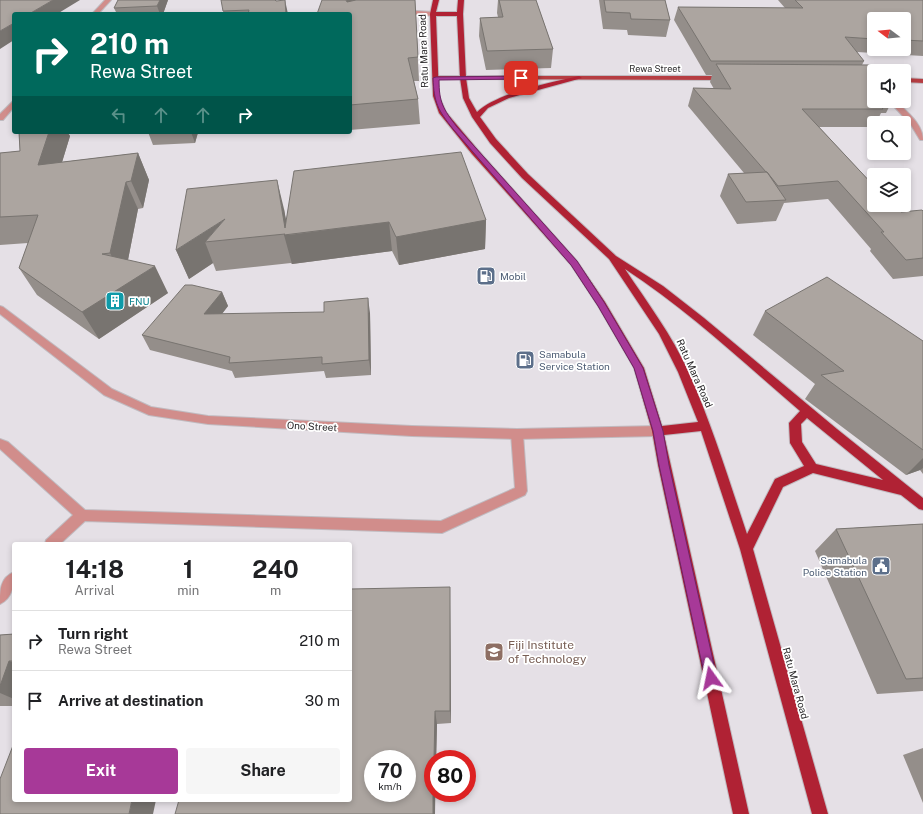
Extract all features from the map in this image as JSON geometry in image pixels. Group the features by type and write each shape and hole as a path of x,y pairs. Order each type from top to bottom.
{"highway":[{"name":"Ratu Mara Road","path":"436,0 432,14 436,96 443,113 475,152 574,263 602,304 639,368 658,431 664,465 741,814"},
{"name":"Ratu Mara Road","path":"461,0 460,14 463,78 466,98 476,117 493,142 525,176 612,257 663,333 683,372 705,426 746,549 820,814"},
{"path":"432,14 460,14"},
{"path":"476,117 486,107 507,98 580,78"},
{"path":"612,257 660,288 694,314 807,411 923,505"},
{"path":"807,411 795,423 796,443 812,468"},
{"path":"658,431 705,426"},
{"path":"746,549 779,483 812,468 905,491"}],"main road":[{"name":"Rewa Street","path":"436,78 729,78"},
{"path":"911,80 923,81"}],"street":[{"path":"97,12 108,0"},
{"path":"398,12 432,14"},
{"path":"2,116 12,105"},
{"path":"899,108 914,124 923,138"},
{"path":"2,116 12,112"},
{"name":"Ono Street","path":"0,309 108,392 149,411 208,420 412,431 517,434 658,431"},
{"path":"0,444 4,445 82,515 442,527 521,491 517,434"},
{"path":"53,542 82,515"},
{"path":"0,597 12,580"}],"building":[{"path":"0,0 53,0 32,12 12,12 12,24 0,31"},
{"path":"118,0 160,0 157,6 114,8"},
{"path":"221,0 285,0 286,12 248,12 249,10 223,11"},
{"path":"322,0 346,0 347,2 356,0 415,0 418,57 408,58 418,99 352,105 352,12 318,12"},
{"path":"499,0 536,0 553,49 487,51 480,18 503,17"},
{"path":"604,0 665,0 670,20 631,19 630,13 606,12"},
{"path":"795,0 923,0 923,41 911,40 911,12 867,12 867,39 845,37 864,61 711,61 678,7 803,8"},
{"path":"716,64 867,65 867,108 883,109 802,109 867,179 867,212 923,211 923,258 906,260 881,232 884,232 838,181 778,186 693,88 731,89"},
{"path":"19,134 48,134 38,165 138,153 131,181 126,182 110,253 102,254 155,266 82,312 19,268 38,215 0,217 0,153 20,151"},
{"path":"461,152 486,220 396,237 389,222 284,235 285,234 205,242 225,219 176,250 187,189 277,180 285,228 294,171"},
{"path":"767,172 786,200 746,202 728,174"},
{"path":"827,277 923,341 923,450 821,375 844,371 765,311"},
{"path":"185,285 192,285 222,292 204,314 324,312 324,302 368,298 369,360 322,364 322,357 229,363 230,357 142,335"},
{"path":"923,524 923,678 906,679 836,529"},
{"path":"450,587 450,711 435,711 434,750 424,750 424,802 433,802 433,814 175,814 178,802 352,802 352,589"},
{"path":"12,634 12,661 9,661 0,686 0,635"},
{"path":"12,748 12,802 132,802 129,814 0,814 0,779"}],"place":[{"name":"Mobil","path":"486,276"},
{"name":"FNU","path":"115,301"},
{"name":"Samabula Service Station","path":"525,360"},
{"name":"Samabula Police Station","path":"881,566"},
{"name":"Fiji Institute of Technology","path":"494,652"}],"route":[{"path":"521,78 436,78 436,96 443,113 455,128 574,263 602,304 639,368 658,431 664,465 711,678"}]}
